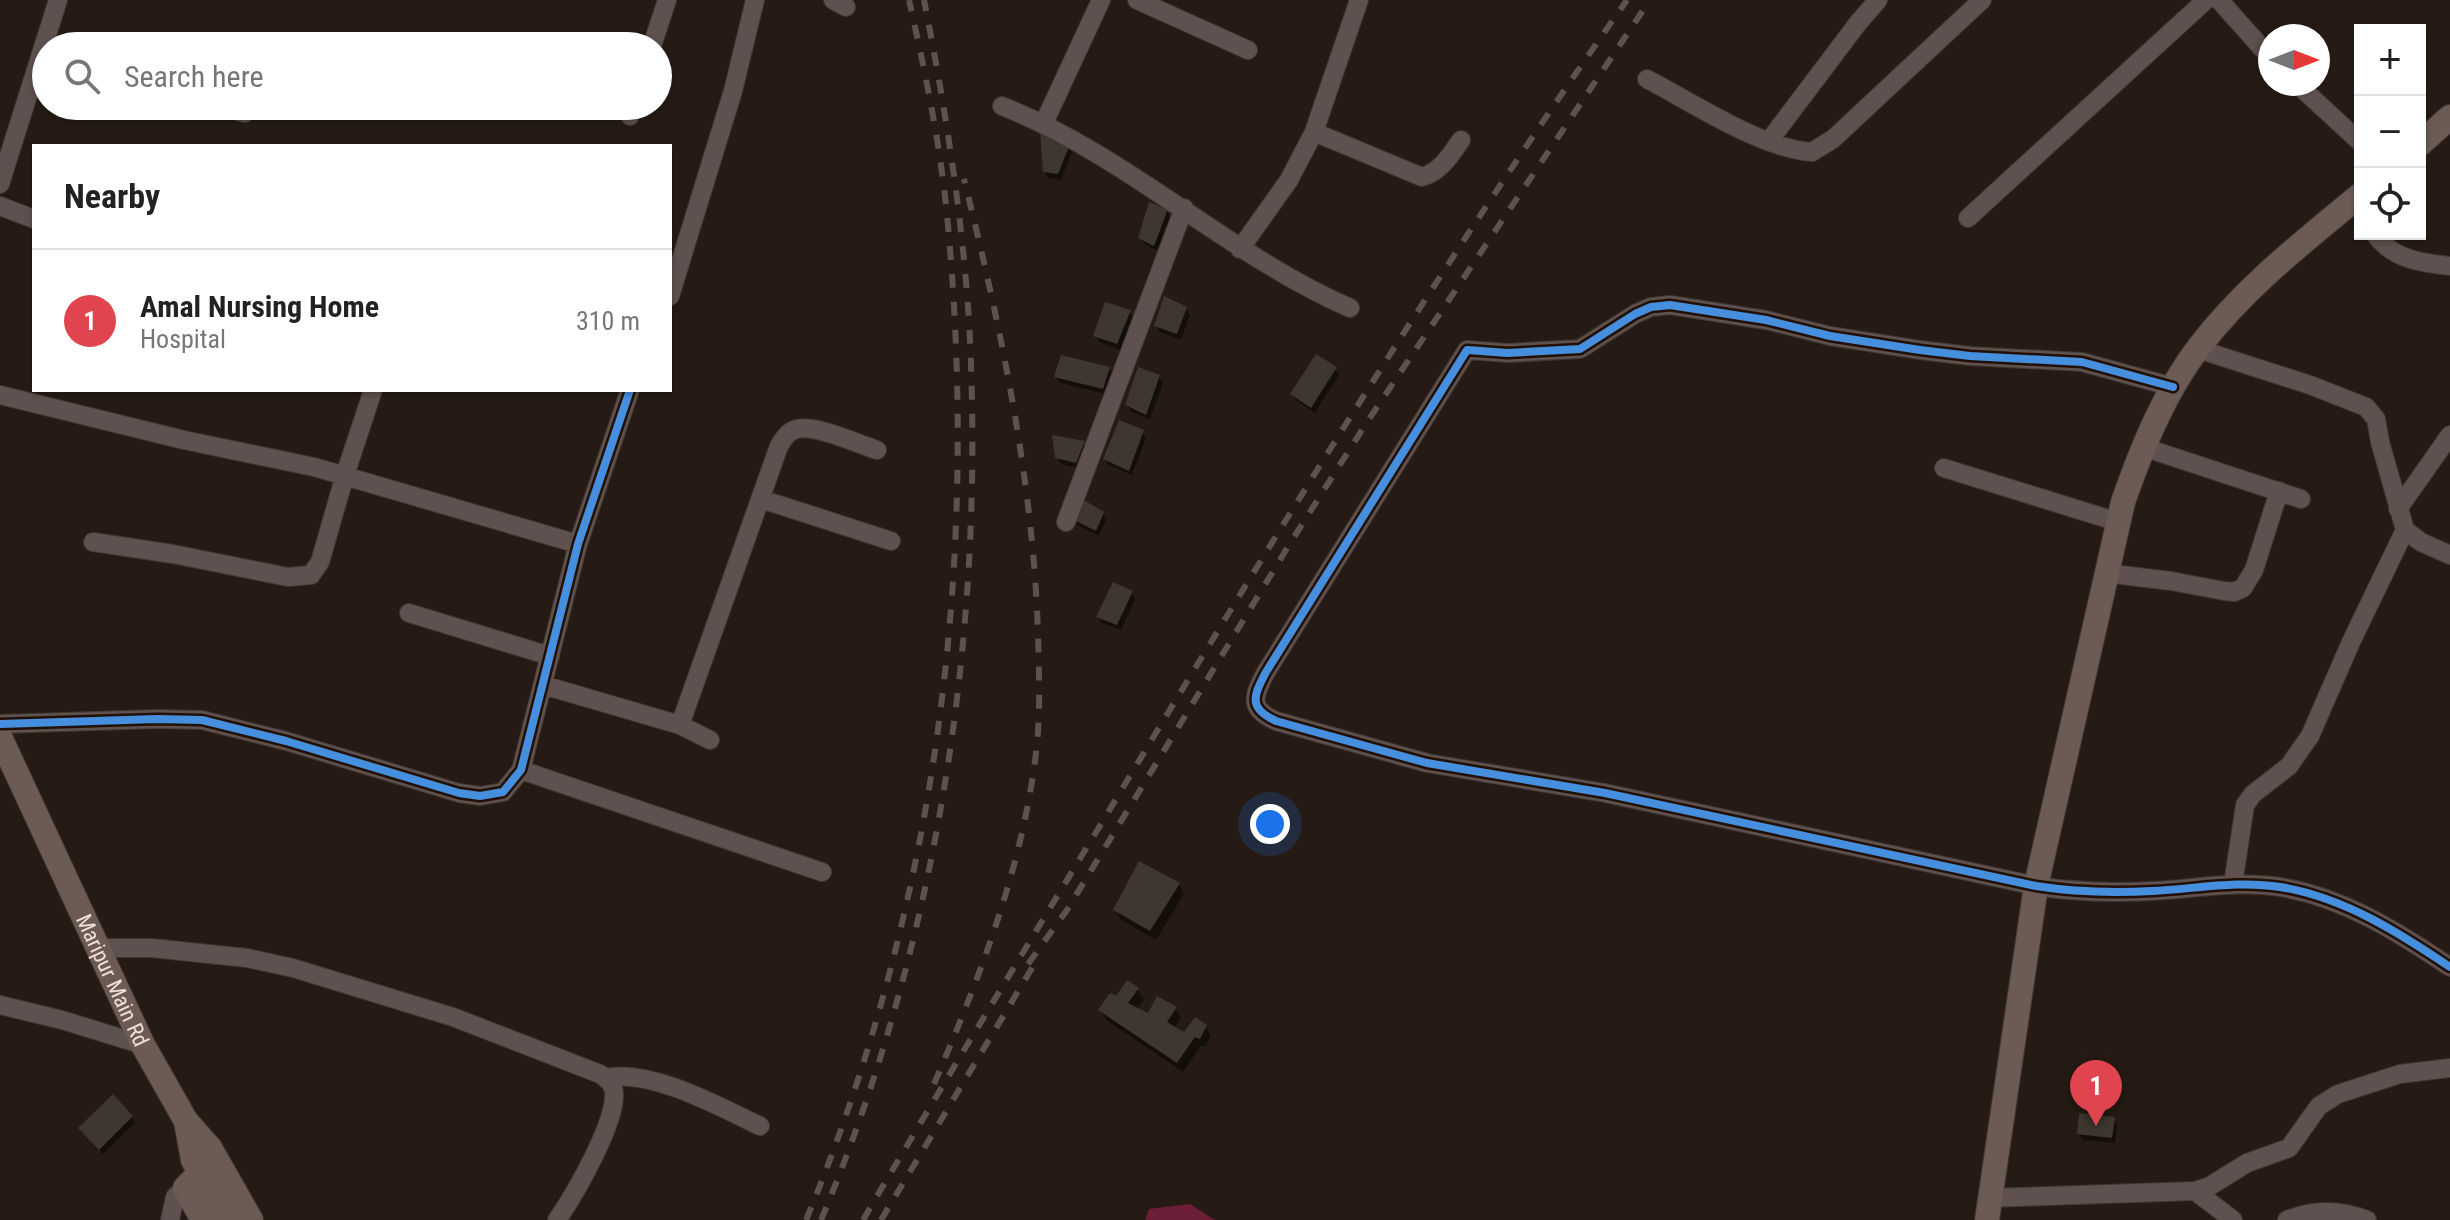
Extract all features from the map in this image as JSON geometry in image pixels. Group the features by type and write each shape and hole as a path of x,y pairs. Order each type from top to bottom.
{"main road":[{"path":"2426,139 2450,117"},
{"path":"1988,1209 2036,886 2105,573 2143,447 2173,387 2198,349 2261,279 2354,204"},
{"name":"Maripur Main Rd","path":"0,737 143,1045 186,1121 193,1160 192,1181 228,1214"},
{"path":"186,1121 210,1148 228,1214"}],"street":[{"path":"50,32 58,0"},
{"path":"657,32 667,0"},
{"path":"672,289 733,91 755,0"},
{"path":"1044,123 1101,0"},
{"path":"1137,0 1248,50"},
{"path":"1240,249 1289,180 1314,132 1359,0"},
{"path":"1769,141 1878,0"},
{"path":"1647,79 1769,141 1812,152 1823,147 1982,0"},
{"path":"1968,218 2206,0"},
{"path":"2219,0 2258,44"},
{"path":"0,184 32,89"},
{"path":"2310,96 2354,136"},
{"path":"1002,106 1044,123 1184,208 1240,249 1350,308"},
{"path":"1314,132 1422,177 1430,175 1445,162 1461,140"},
{"path":"0,206 32,218"},
{"path":"1066,522 1184,208"},
{"path":"2380,240 2391,252 2450,266"},
{"path":"2173,387 2082,362 1981,357 1920,350 1670,305 1651,307 1635,314 1580,349 1508,353 1467,350 1256,691 1258,710 1276,721 1427,763 1605,793 2036,886 2067,890 2138,891 2233,884 2277,886 2343,903 2450,967"},
{"path":"2198,349 2310,385 2366,407 2376,419 2405,530 2421,542 2450,555"},
{"path":"93,542 288,577 311,575 320,562 372,392"},
{"path":"0,724 202,720 237,727 459,793 480,796 503,792 521,770 578,544 629,392"},
{"path":"0,395 345,475 578,544"},
{"path":"680,725 779,446 787,434 799,428 813,429 877,450"},
{"path":"2398,509 2450,435"},
{"path":"2143,447 2301,499"},
{"path":"1944,468 2118,522"},
{"path":"2105,573 2224,591 2234,592 2243,588 2254,570 2279,491"},
{"path":"761,499 891,541"},
{"path":"2233,884 2245,805 2253,794 2299,756 2405,530"},
{"path":"409,613 550,656"},
{"path":"543,685 680,725 710,740"},
{"path":"521,770 822,872"},
{"path":"100,948 152,948 247,958 293,968 453,1017 606,1078 614,1090 613,1105 584,1176 557,1220"},
{"path":"0,1005 143,1045"},
{"path":"1988,1209 2195,1191 2210,1186 2247,1163 2289,1148 2319,1106 2338,1094 2400,1074 2450,1068"},
{"path":"606,1078 619,1075 644,1079 760,1126"},
{"path":"170,1220 175,1197 192,1181"},
{"path":"2195,1191 2233,1220"},
{"path":"2287,1220 2309,1212 2324,1211 2367,1220"}],"shaded area":[{"path":"1190,1204 1215,1220 1145,1220 1149,1209"}],"building":[{"path":"1040,129 1071,142 1058,174 1043,172"},
{"path":"1149,202 1168,209 1154,246 1138,238"},
{"path":"1164,296 1187,307 1177,334 1154,326"},
{"path":"1105,302 1131,310 1117,344 1093,336"},
{"path":"1316,354 1337,367 1311,408 1290,394"},
{"path":"1061,355 1110,367 1103,389 1054,377"},
{"path":"1138,367 1160,375 1146,415 1125,405"},
{"path":"1119,420 1144,430 1129,471 1103,459"},
{"path":"1052,435 1085,441 1076,463 1055,458"},
{"path":"1079,497 1104,512 1096,531 1072,519"},
{"path":"1113,582 1133,591 1117,625 1096,617"},
{"path":"1139,861 1180,883 1150,931 1113,910"},
{"path":"1127,980 1139,988 1128,1003 1148,1013 1157,996 1177,1007 1167,1022 1184,1032 1195,1017 1207,1025 1200,1039 1195,1037 1177,1063 1098,1010 1110,993 1116,996"},
{"path":"113,1094 133,1116 99,1150 78,1128"},
{"path":"2079,1113 2115,1117 2112,1138 2077,1134"}],"railway":[{"path":"806,1220 851,1100 888,977 917,853 938,726 952,599 957,471 956,343 947,215 931,107 909,0"},
{"path":"821,1220 862,1113 896,1004 924,892 946,779 961,665 970,550 972,435 969,321 952,160 924,0"},
{"path":"863,1220 1355,410 1488,203 1627,0"},
{"path":"1028,964 1067,910 1367,422 1650,0"},
{"path":"934,1084 982,965 1008,885 1028,803 1039,713 1035,576 1022,461 1002,348 964,179"},
{"path":"881,1220 1038,958"}],"cycle path":[{"path":"2173,387 2082,362 1920,350 1670,305 1651,307 1635,314 1580,349 1508,353 1467,350 1266,672 1256,694 1257,706 1276,721 1427,763 1605,793 2036,886 2123,892 2248,884 2303,892 2348,907 2450,967"},
{"path":"0,724 202,720 286,741 459,793 480,796 503,792 521,770 578,544 629,392"}],"place":[{"name":"Amal Nursing Home","path":"2096,1126"}]}
